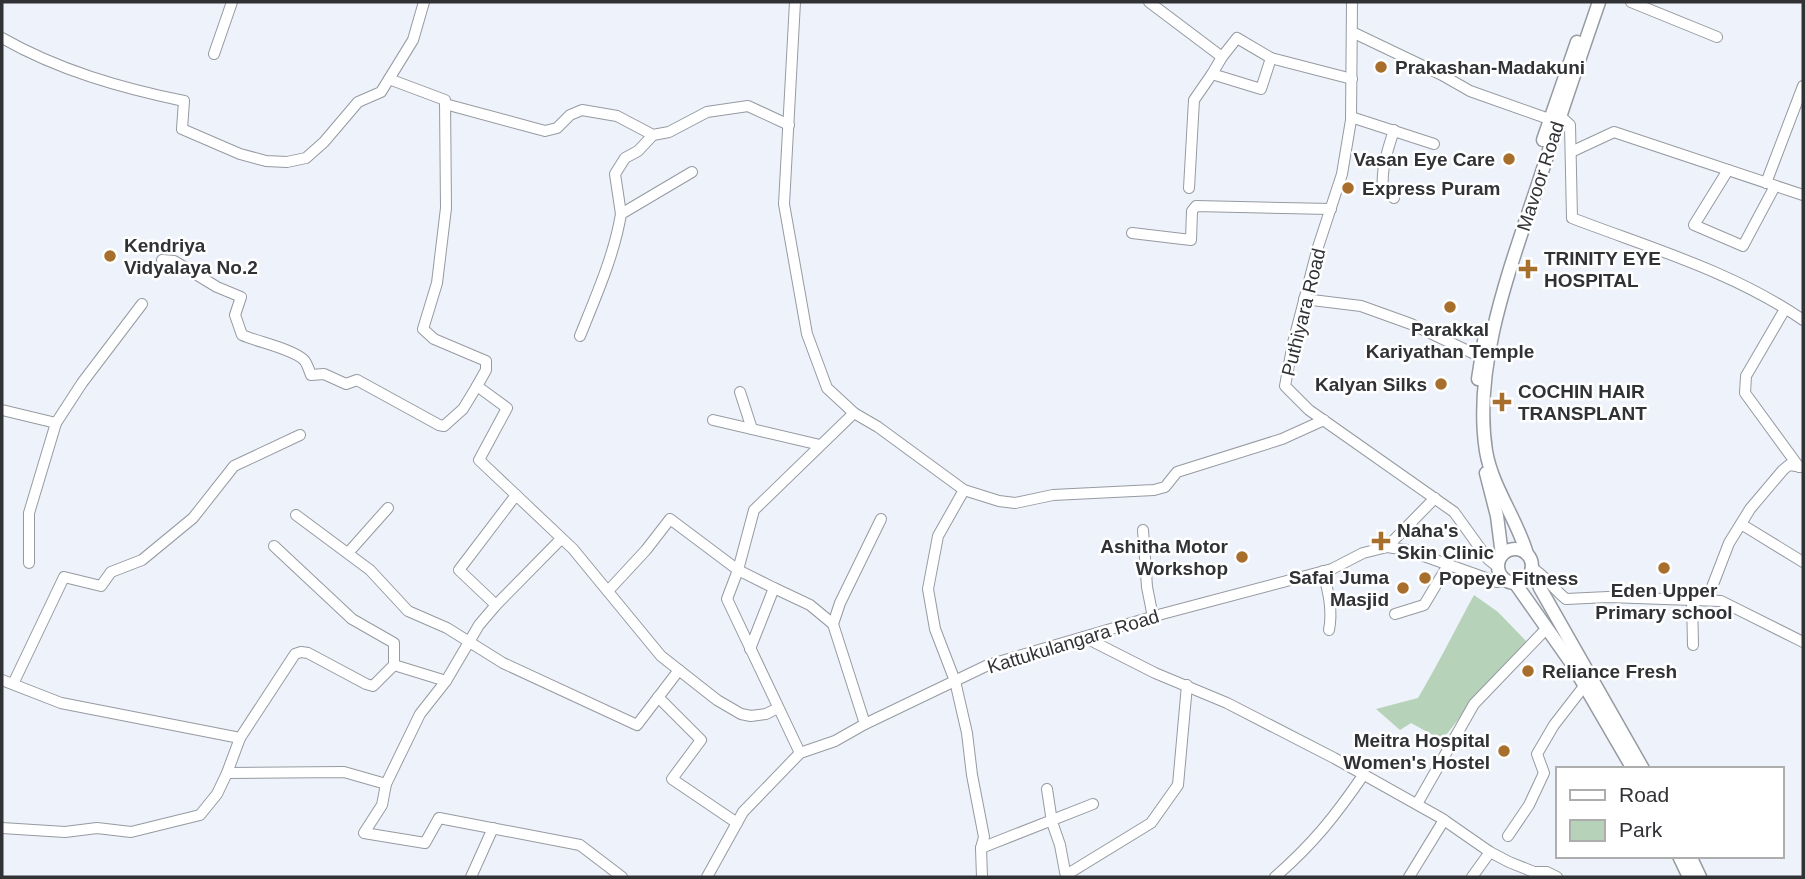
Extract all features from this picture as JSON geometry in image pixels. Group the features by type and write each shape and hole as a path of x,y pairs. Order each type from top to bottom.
{"main road":[{"name":"Mavoor Road","path":"1591,2 1504,263 1480,357 1476,416 1478,448 1497,516 1501,576 1510,582 1547,628 1585,685 1632,767"},
{"name":"Mavoor Road","path":"1599,2 1554,117 1500,306 1486,379 1484,416 1488,457 1540,588 1642,767"},
{"path":"1500,561 1513,549 1528,554"},
{"path":"1510,582 1527,579 1532,568"},
{"path":"1680,858 1689,877"},
{"path":"1691,858 1700,877"}],"street":[{"path":"215,54 232,2"},
{"path":"2,38 37,58 126,89 184,101 182,129 240,154 266,161 287,162 306,158 324,142 358,102 381,92 413,40 424,2"},
{"path":"795,2 784,204 807,334 827,388 853,413 878,427 964,490 999,501 1016,503 1053,495 1154,490 1165,487 1177,472 1282,439 1324,420"},
{"path":"1149,2 1222,57"},
{"name":"Puthiyara Road","path":"1352,2 1351,117 1342,174 1304,299 1286,386 1309,410 1454,512 1488,559 1500,561"},
{"path":"1631,2 1717,37"},
{"path":"1352,32 1470,91 1554,117 1570,125 1572,218 1625,236 1733,281 1803,320"},
{"path":"1189,188 1194,100 1237,38 1271,58 1352,79"},
{"path":"1212,74 1261,89 1271,58"},
{"path":"162,260 174,261 241,297 235,315 242,335 263,344 286,349 305,361 311,375 324,374 346,384 357,380 444,426 463,409 486,370 486,361 433,339 423,329 437,283 446,208 445,100 389,79"},
{"path":"1728,170 1694,225 1743,246 1771,184 1803,86"},
{"path":"445,104 545,131 557,128 570,115 582,110 617,116 653,135"},
{"path":"580,336 618,231 621,214 615,174 625,158 638,151 653,135 669,132 707,112 748,106 789,125"},
{"path":"1351,117 1434,144"},
{"path":"1394,130 1382,180 1385,193 1394,198"},
{"path":"1571,152 1614,132 1803,195"},
{"path":"621,214 692,172"},
{"path":"1132,233 1191,240 1192,211 1196,206 1331,209"},
{"path":"1304,299 1361,306 1411,324 1480,357"},
{"path":"29,564 29,513 57,423 82,383 142,304"},
{"path":"1785,309 1744,384 1745,393 1801,467"},
{"path":"477,386 507,408 480,460 573,549 661,656 717,700 741,714 766,714 778,708"},
{"path":"740,391 752,429"},
{"path":"2,411 57,423"},
{"path":"800,753 727,599 738,570 754,510 853,413"},
{"path":"713,420 820,445"},
{"path":"13,684 64,577 101,586 111,572 142,560 193,518 234,466 299,435"},
{"path":"1707,600 1730,543 1750,509 1789,465 1801,467"},
{"path":"964,490 938,536 928,589 935,629 955,681 967,733 984,837 981,848 982,877"},
{"path":"496,605 459,570 516,495"},
{"path":"1387,547 1435,498"},
{"path":"348,553 387,508"},
{"path":"296,515 370,570 408,611 447,628 503,663 636,725 679,670"},
{"path":"608,591 670,519 738,570 810,605 833,624 866,724"},
{"path":"833,624 840,603 881,519"},
{"path":"1741,524 1803,562"},
{"path":"1143,530 1147,587 1153,617"},
{"path":"561,539 496,605 468,643 446,681 420,714 386,784 382,805 364,833 425,842 439,818 580,845 622,877"},
{"path":"2,828 65,832 97,828 131,832 200,815 217,794 240,738 295,654 308,653 373,686 394,665 394,643 352,619 274,545"},
{"path":"1387,547 1407,550 1497,582 1510,582"},
{"name":"Kattukulangara Road","path":"706,877 743,812 800,753 835,741 988,665 1323,571 1363,553 1387,547"},
{"path":"1395,614 1424,605 1448,565"},
{"path":"1532,568 1553,584 1558,593 1566,599 1608,597 1721,601 1803,642"},
{"path":"1323,571 1329,593 1329,630"},
{"path":"750,649 774,588"},
{"path":"1692,600 1693,645"},
{"path":"1417,804 1474,704 1547,628"},
{"path":"1084,637 1155,673 1264,721 1417,804 1490,852 1540,875 1547,872 1557,877"},
{"path":"394,665 446,681"},
{"path":"2,680 61,703 240,738"},
{"path":"1047,789 1052,822 1066,876 1151,823 1178,785 1187,685"},
{"path":"1508,836 1529,805 1544,773 1537,754 1554,725 1585,685"},
{"path":"658,697 701,740 672,779 737,823"},
{"path":"227,773 344,772 386,784"},
{"path":"1275,877 1325,829 1364,774"},
{"path":"981,848 1093,804"},
{"path":"1409,877 1444,820"},
{"path":"471,877 493,828"},
{"path":"1472,877 1490,852"}],"green space":[{"path":"1474,595 1498,612 1530,645 1469,706 1442,740 1411,723 1400,730 1376,709 1418,698"}],"place":[{"name":"Prakashan-Madakuni","path":"1381,67"},
{"name":"Vasan Eye Care","path":"1509,159"},
{"name":"Express Puram","path":"1348,188"},
{"name":"Kendriya Vidyalaya No.2","path":"110,256"},
{"name":"TRINITY EYE HOSPITAL","path":"1528,269"},
{"name":"Parakkal Kariyathan Temple","path":"1450,307"},
{"name":"Kalyan Silks","path":"1441,384"},
{"name":"COCHIN HAIR TRANSPLANT","path":"1502,402"},
{"name":"Naha's Skin Clinic","path":"1381,541"},
{"name":"Ashitha Motor Workshop","path":"1242,557"},
{"name":"Eden Upper Primary school","path":"1664,568"},
{"name":"Popeye Fitness","path":"1425,578"},
{"name":"Safai Juma Masjid","path":"1403,588"},
{"name":"Reliance Fresh","path":"1528,671"},
{"name":"Meitra Hospital Women's Hostel","path":"1504,751"}]}
